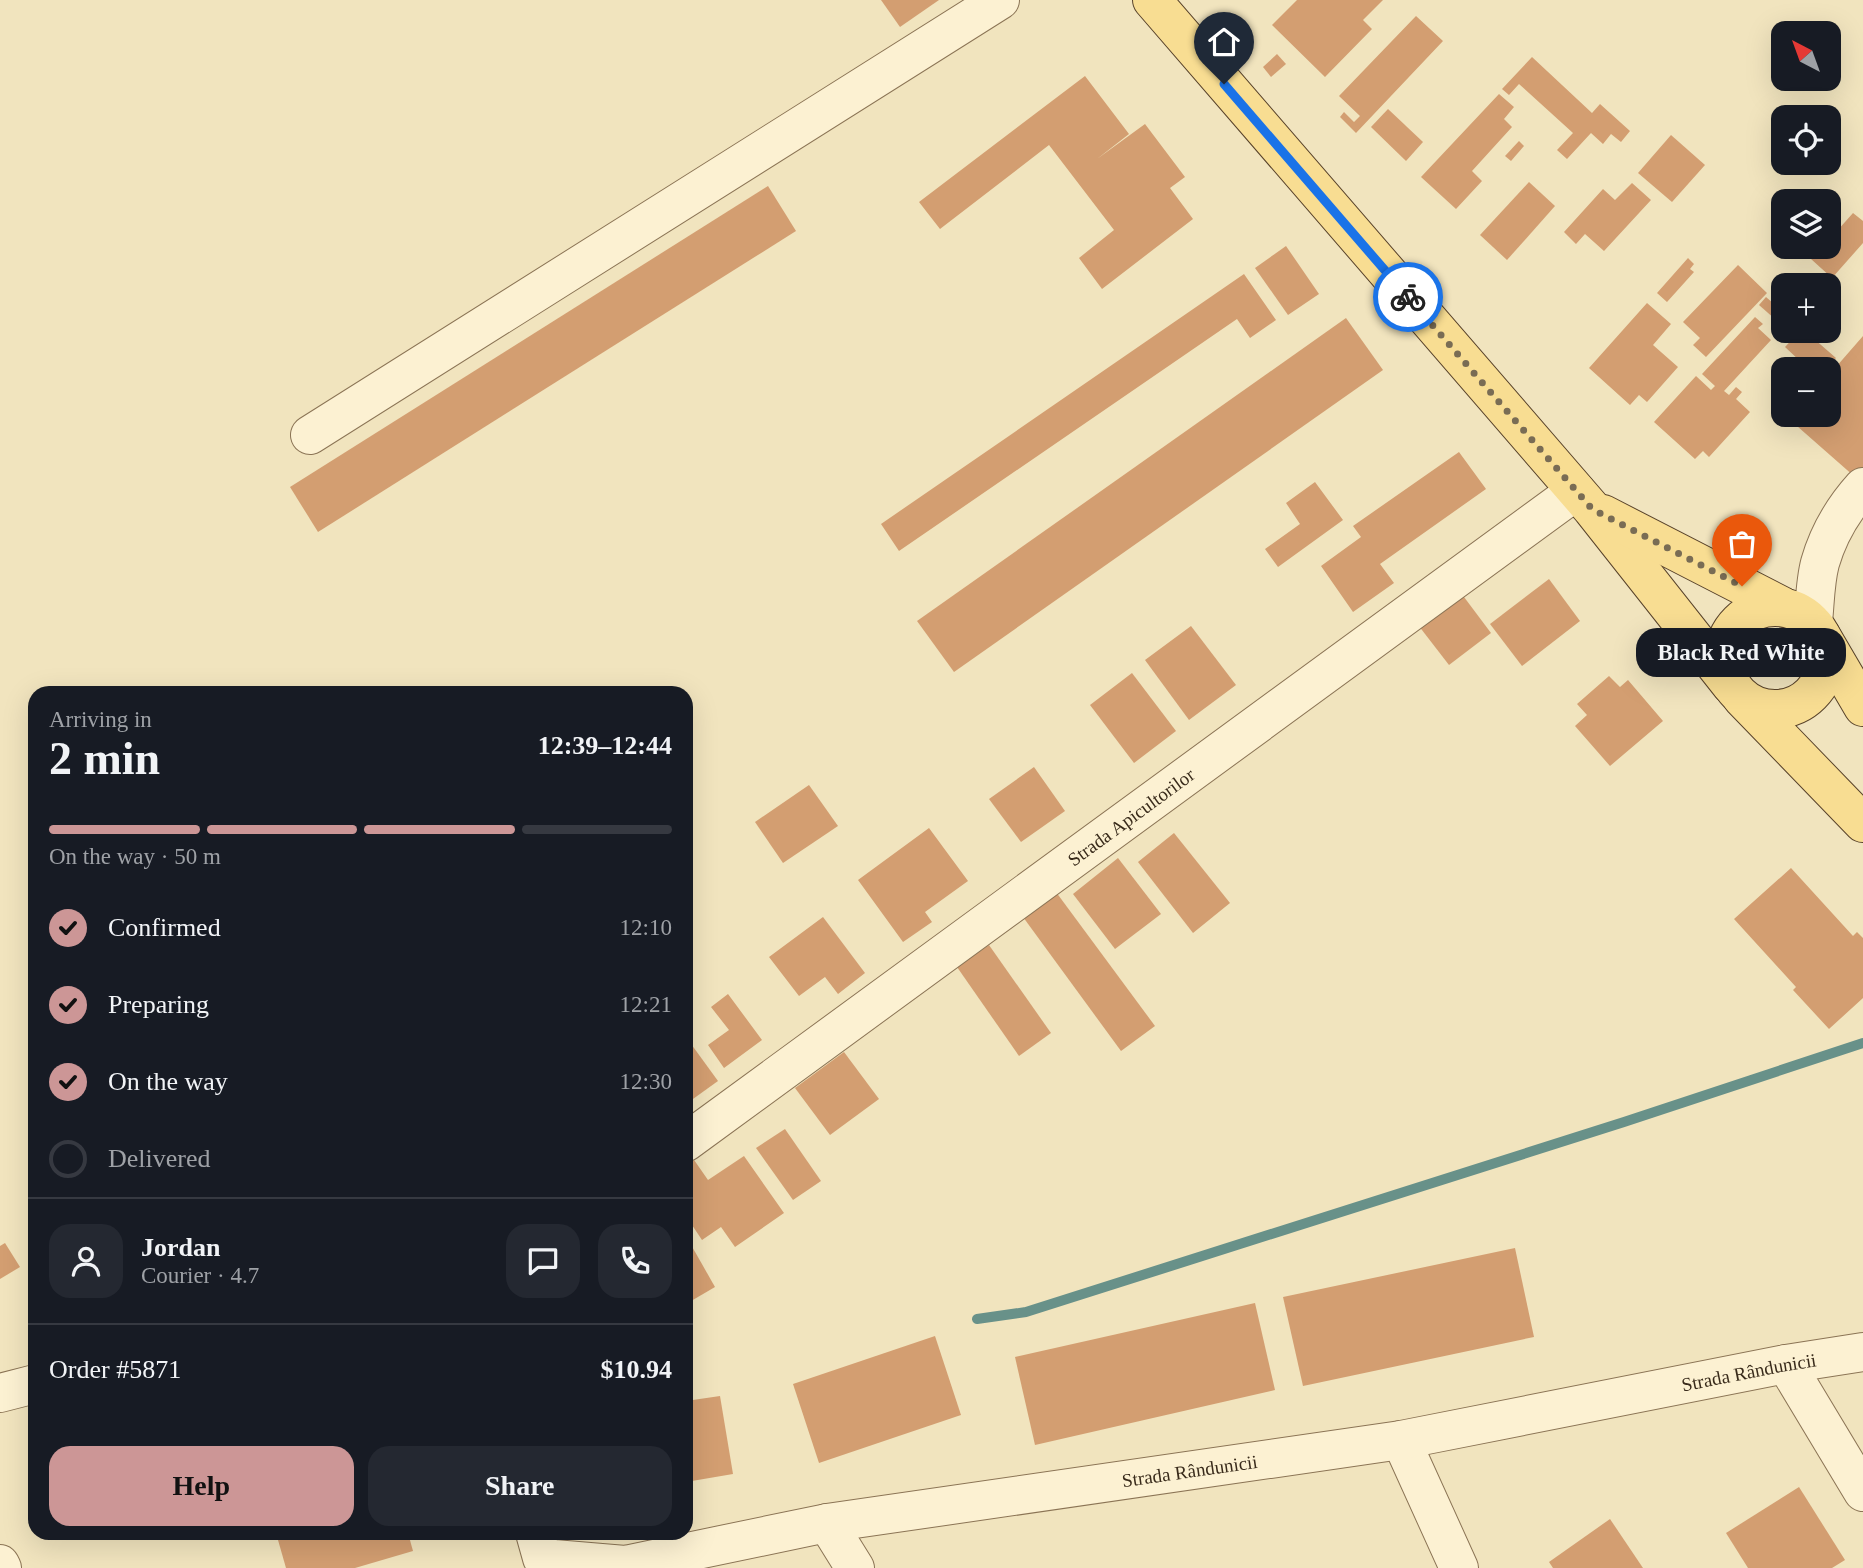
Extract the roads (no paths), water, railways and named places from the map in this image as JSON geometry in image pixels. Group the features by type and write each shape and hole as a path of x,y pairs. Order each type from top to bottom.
{"main road":[{"path":"1152,0 1584,500 1736,691 1863,823"},
{"path":"1584,500 1806,622 1863,707"},
{"path":"1764,607 1806,622 1826,654 1824,672 1816,688 1803,700 1787,707 1770,709 1755,705 1736,691 1725,670 1723,654 1735,625 1748,614 1764,607"}],"street":[{"path":"310,435 999,0"},
{"path":"1806,622 1820,563 1833,529 1851,500 1863,487"},
{"name":"Strada Apicultorilor","path":"693,1137 1584,500"},
{"name":"Strada Rândunicii","path":"537,1553 625,1565 827,1523 1401,1440 1786,1364 1863,1352"},
{"path":"1786,1364 1863,1492"},
{"path":"0,1393 28,1386"},
{"path":"1401,1440 1459,1568"},
{"path":"827,1523 855,1568"}],"waterway":[{"path":"977,1319 1026,1312 1863,1043"}],"place":[{"name":"Black Red White","path":"1742,586"}]}
